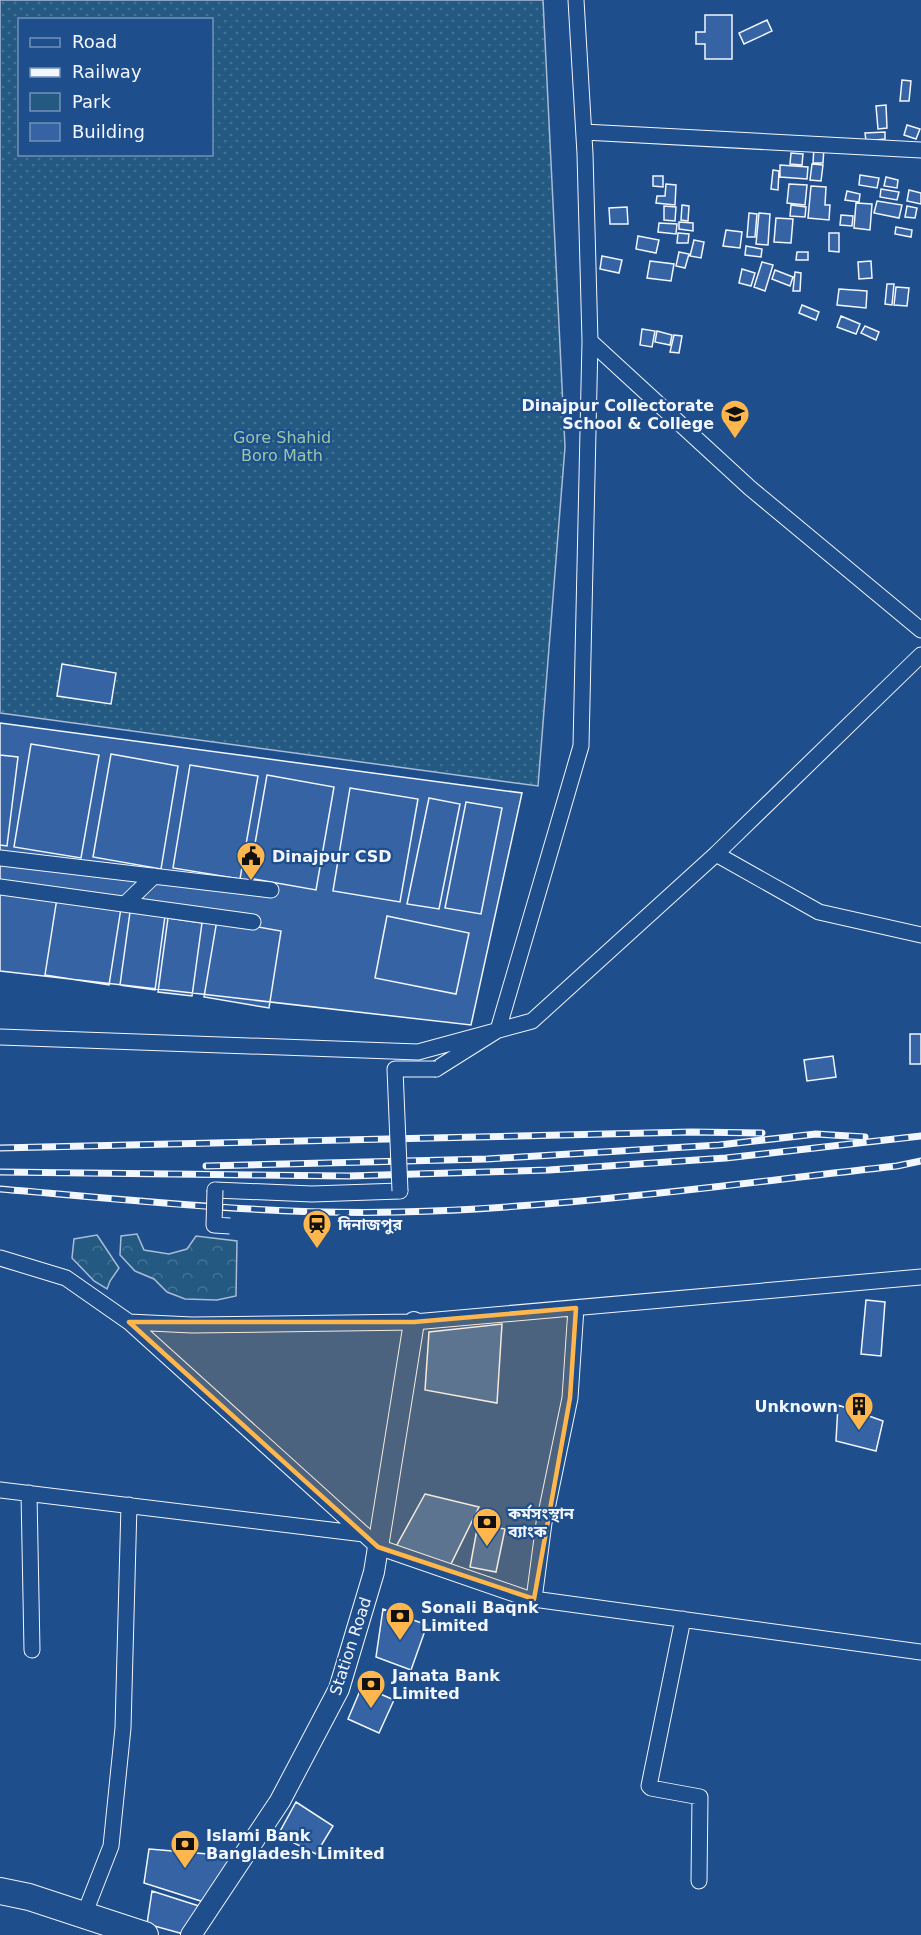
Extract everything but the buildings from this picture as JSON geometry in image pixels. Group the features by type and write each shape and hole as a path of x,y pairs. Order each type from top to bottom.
{"highway":[{"path":"0,1891 29,1897 145,1935"}],"street":[{"path":"230,1226 214,1225 215,1190 312,1194 400,1191 394,1069 436,1069 498,1030 581,746 590,341 584,132 576,0"},
{"path":"584,132 921,150"},
{"path":"590,341 750,488 921,630"},
{"path":"0,1037 418,1052 532,1021 716,854 921,655"},
{"path":"716,854 819,912 921,935"},
{"path":"0,858 271,890"},
{"path":"124,904 154,876"},
{"path":"0,887 253,922"},
{"path":"0,1257 66,1278 129,1322 371,1540"},
{"path":"129,1322 192,1325 414,1322 921,1277"},
{"path":"534,1599 544,1523 570,1398 576,1308"},
{"name":"Station Road","path":"191,1935 280,1801 339,1689 374,1572 371,1540 414,1322"},
{"path":"0,1490 129,1505 371,1540 534,1599 921,1652"},
{"path":"29,1493 32,1650"},
{"path":"84,1915 111,1846 123,1728 129,1505"},
{"path":"683,1619 649,1786 700,1797 699,1881"}],"highlighted area":[{"path":"576,1308 570,1398 534,1599 378,1547 129,1322 414,1322"}],"green space":[{"name":"Gore Shahid Boro Math","path":"0,0 543,0 565,447 538,786 0,713"},
{"path":"137,1234 144,1250 169,1254 187,1249 196,1236 237,1241 236,1296 217,1300 185,1299 167,1292 154,1279 135,1271 120,1255 121,1236"},
{"path":"97,1235 119,1268 107,1289 94,1281 72,1258 74,1239"}],"railway":[{"path":"0,1148 691,1132 762,1133"},
{"path":"206,1166 487,1159 719,1145 816,1134 865,1137"},
{"path":"0,1172 348,1176 549,1170 726,1158 921,1136"},
{"path":"0,1189 249,1209 399,1212 462,1210 586,1200 897,1166 921,1161"}],"place":[{"name":"Dinajpur Collectorate School & College","path":"735,440"},
{"name":"Dinajpur CSD","path":"251,882"},
{"name":"দিনাজপুর","path":"317,1250"},
{"name":"Unknown","path":"859,1432"},
{"name":"কর্মসংস্থান ব্যাংক","path":"487,1548"},
{"name":"Sonali Baqnk Limited","path":"400,1642"},
{"name":"Janata Bank Limited","path":"371,1710"},
{"name":"Islami Bank Bangladesh Limited","path":"185,1870"}]}
